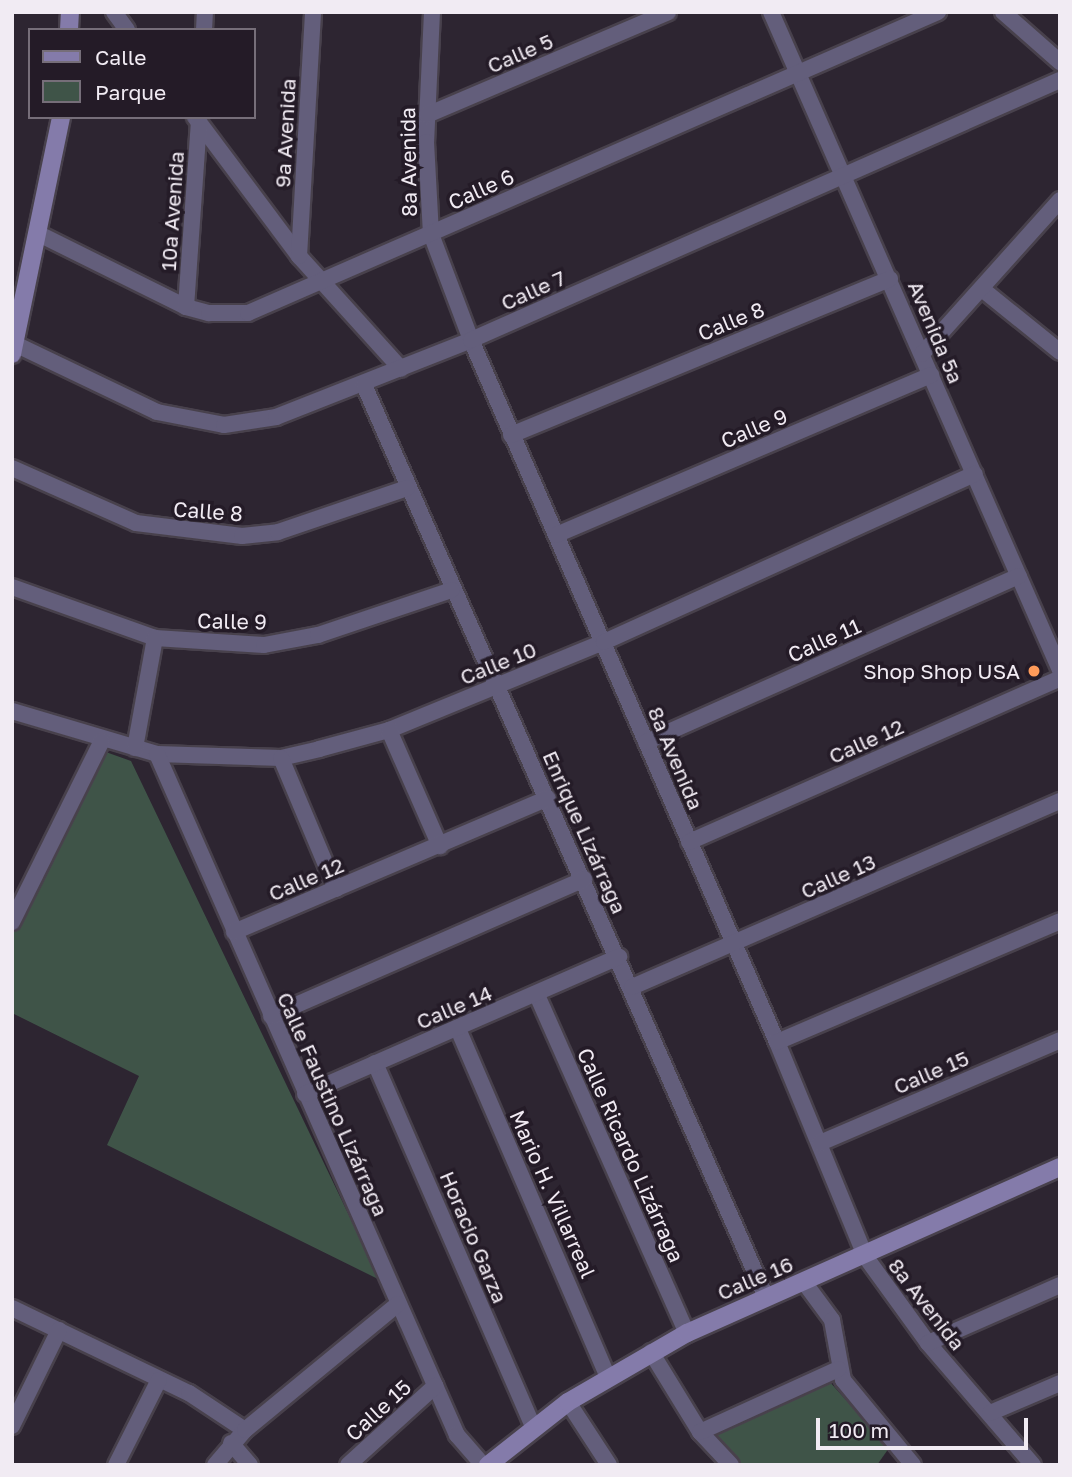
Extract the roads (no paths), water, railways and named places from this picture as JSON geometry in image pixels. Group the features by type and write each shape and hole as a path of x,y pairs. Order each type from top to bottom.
{"street":[{"path":"114,12 126,28"},
{"name":"9a Avenida","path":"299,256 313,12"},
{"name":"8a Avenida","path":"432,12 427,115 431,234 510,435 604,642 777,1042 864,1256 928,1343 1033,1465"},
{"name":"Calle 5","path":"427,115 668,12"},
{"name":"Avenida 5a","path":"771,12 1060,670"},
{"name":"Calle 6","path":"39,234 186,307 209,313 248,313 938,12"},
{"path":"1003,12 1060,62"},
{"name":"Calle 7","path":"13,349 146,408 224,425 276,417 364,385 471,340 1060,80"},
{"path":"13,349 39,234 61,119"},
{"path":"197,119 299,256 401,369"},
{"name":"10a Avenida","path":"186,307 197,119"},
{"path":"922,354 1060,200"},
{"name":"Calle 8","path":"510,435 890,279"},
{"path":"982,289 1060,352"},
{"name":"Calle 9","path":"556,535 931,375"},
{"name":"Enrique Lizárraga","path":"364,385 495,687 619,957 766,1297"},
{"name":"Calle 8","path":"12,468 136,523 242,536 290,529 407,488"},
{"name":"Calle 10","path":"12,711 102,741 157,754 281,758 389,730 495,687 604,642 975,474"},
{"name":"Calle 11","path":"646,742 1019,576"},
{"name":"Calle 9","path":"12,587 155,638 208,644 291,641 452,590"},
{"path":"135,748 155,638"},
{"name":"Calle 12","path":"689,842 1060,678"},
{"path":"389,730 440,846"},
{"path":"12,922 102,741"},
{"name":"Calle Faustino Lizárraga","path":"157,754 435,1386 463,1445 485,1465"},
{"path":"281,758 336,889"},
{"name":"Calle 12","path":"234,932 548,799"},
{"name":"Calle 13","path":"632,987 1060,801"},
{"path":"271,1016 584,879"},
{"path":"777,1042 1060,921"},
{"name":"Calle 14","path":"305,1094 619,957"},
{"name":"Calle Ricardo Lizárraga","path":"537,995 687,1333"},
{"name":"Mario H. Villarreal","path":"458,1029 608,1377"},
{"name":"Calle 15","path":"820,1143 1060,1040"},
{"name":"Horacio Garza","path":"376,1063 533,1427"},
{"name":"Calle 16","path":"485,1465 568,1402 687,1333 1060,1167"},
{"path":"804,1282 832,1320 838,1369 913,1465"},
{"path":"928,1343 1060,1285"},
{"path":"215,1465 231,1443 245,1430 398,1304"},
{"path":"12,1308 208,1403 245,1430"},
{"path":"12,1426 59,1330"},
{"path":"651,1352 700,1432 731,1465"},
{"path":"700,1432 838,1369"},
{"path":"116,1465 159,1380"},
{"path":"990,1413 1060,1383"},
{"name":"Calle 15","path":"348,1465 435,1386"},
{"path":"568,1402 609,1465"},
{"path":"231,1443 250,1465"},
{"path":"890,1465 901,1450"}],"place":[{"name":"Shop Shop USA","path":"1034,671"}]}
